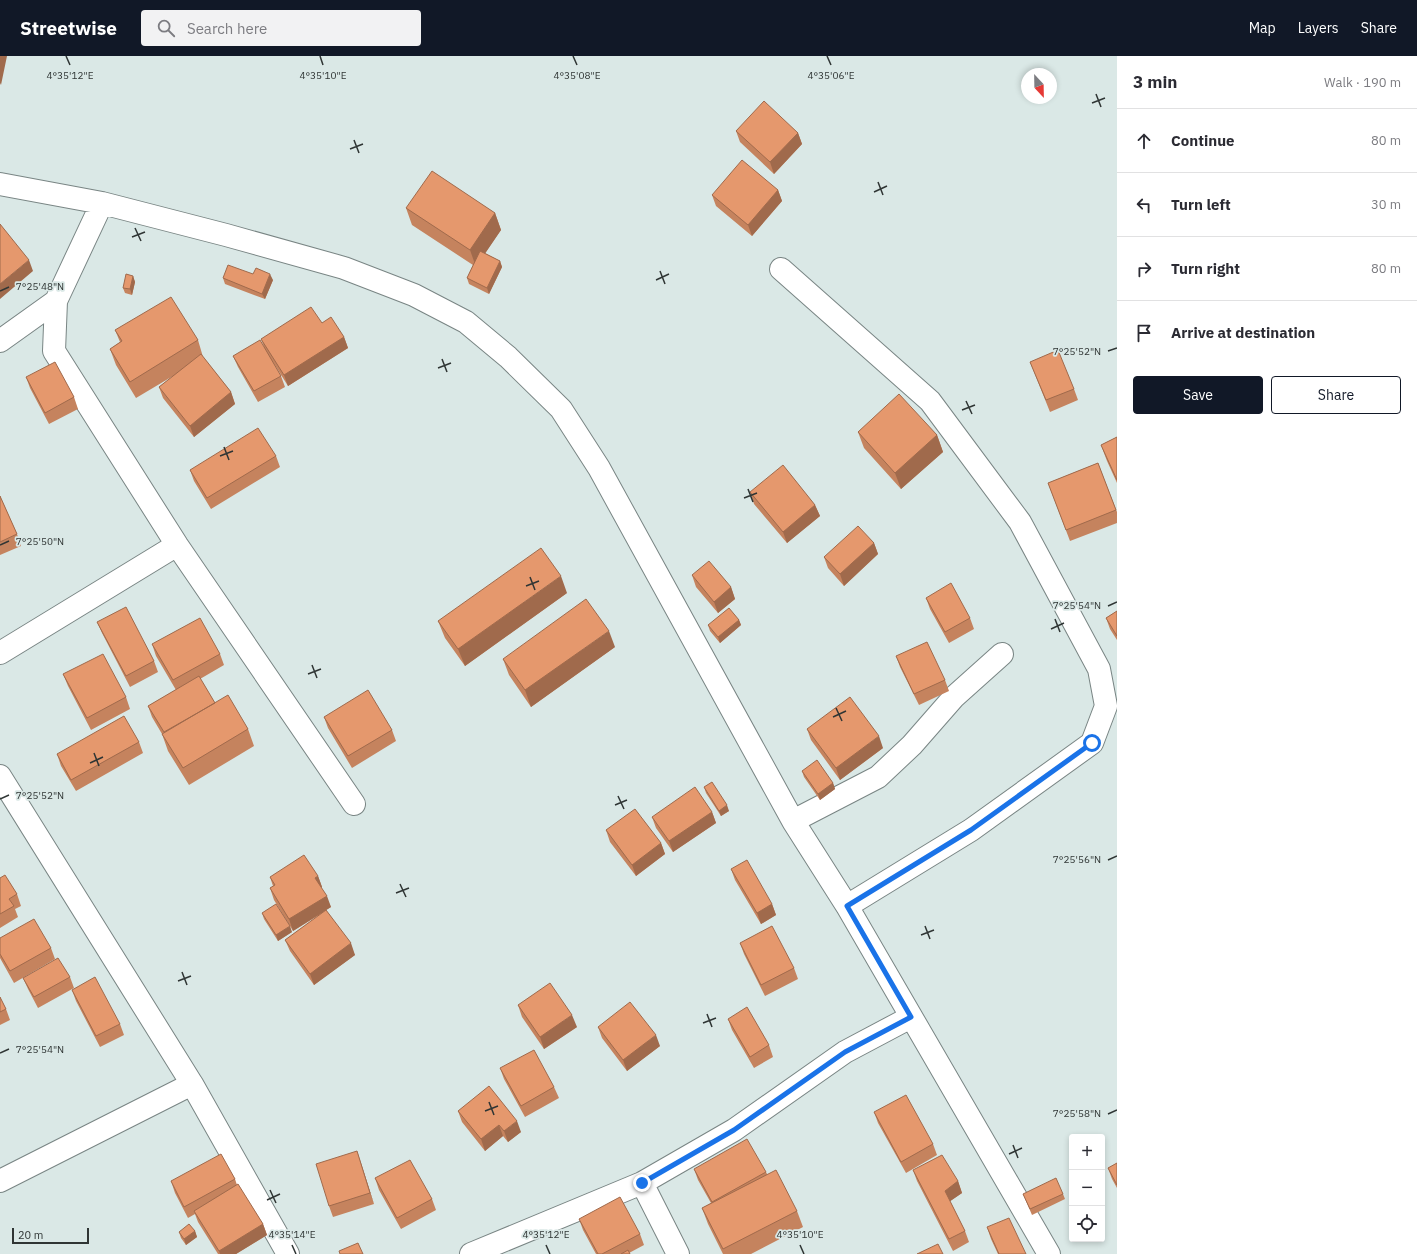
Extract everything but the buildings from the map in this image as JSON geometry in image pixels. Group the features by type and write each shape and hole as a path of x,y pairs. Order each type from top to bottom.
{"street":[{"path":"0,184 102,203 226,235 344,268 414,295 466,322 508,357 561,409 599,468 793,820 847,906 1049,1254"},
{"path":"102,203 56,301 54,351 177,545 354,804"},
{"path":"781,269 930,402 940,414 1020,522 1099,669 1106,706 1092,743 971,830 847,906"},
{"path":"0,341 56,301"},
{"path":"0,653 177,545"},
{"path":"793,820 878,777 912,746 954,697 1002,654"},
{"path":"0,776 192,1084 288,1254"},
{"path":"471,1254 642,1183 734,1130 845,1052 911,1017"},
{"path":"0,1181 192,1084"},
{"path":"642,1183 678,1254"}],"route":[{"path":"642,1183 734,1130 845,1052 911,1017 847,906 971,830 1092,743"}]}
